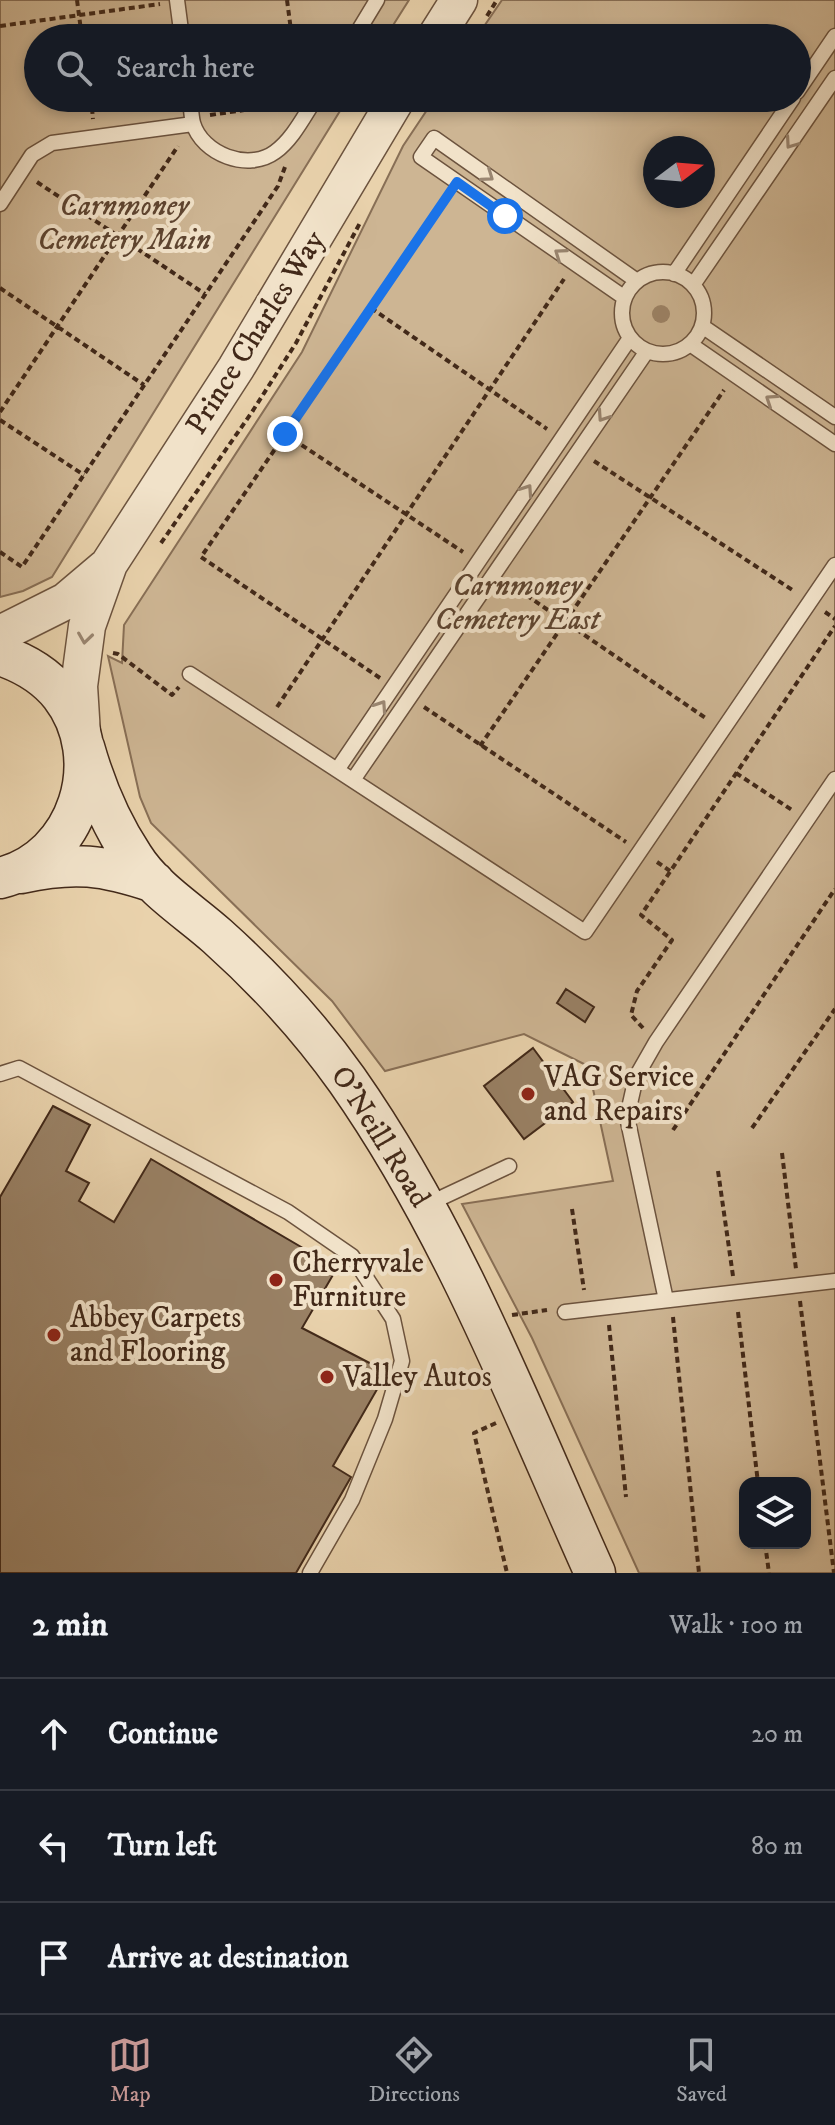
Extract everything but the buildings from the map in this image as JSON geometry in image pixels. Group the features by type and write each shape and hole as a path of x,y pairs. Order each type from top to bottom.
{"main road":[{"name":"O'Neill Road","path":"0,655 42,676 61,695 75,718 97,790 134,859 154,882 255,972 302,1023 376,1123 424,1206 472,1302 595,1573"},
{"path":"7,876 37,862 56,844 71,823 83,786 83,745"},
{"name":"O'Neill Road","path":"7,876 69,865 104,867 154,882"}],"street":[{"path":"444,24 459,0"},
{"name":"Prince Charles Way","path":"83,745 79,686 87,626 109,564 236,368 389,112"},
{"name":"Prince Charles Way","path":"0,634 66,601 109,564"}],"lane":[{"path":"362,24 377,0"},
{"path":"177,1 180,24"},
{"path":"811,71 835,36"},
{"path":"693,285 835,78"},
{"path":"191,112 192,121 205,143 239,160 257,161 275,152 307,112"},
{"path":"674,274 783,112"},
{"path":"0,204 32,155 52,143 192,121"},
{"path":"625,298 421,157 434,138 637,281"},
{"path":"752,158 771,172"},
{"path":"661,272 674,274 693,285 704,309 702,326 690,344 666,354 647,351 630,338 622,316 625,298 637,281 661,272"},
{"path":"702,326 835,417"},
{"path":"337,770 630,338"},
{"path":"690,344 835,444"},
{"path":"353,780 647,351"},
{"path":"190,674 585,932 835,565"},
{"path":"669,1300 627,1117 636,1077 656,1042 835,779"},
{"path":"0,1074 19,1068 288,1212 352,1256 393,1319 402,1361 385,1419 352,1500 310,1573"},
{"path":"424,1206 509,1166"},
{"path":"565,1312 835,1281"}],"path":[{"path":"77,0 80,24"},
{"path":"287,0 290,24"},
{"path":"0,26 177,1"},
{"path":"0,412 192,121 242,112"},
{"path":"0,552 22,567 278,186 302,119"},
{"path":"21,172 205,294"},
{"path":"393,687 201,557 457,182"},
{"path":"266,724 574,264"},
{"path":"0,288 144,385"},
{"path":"371,308 561,439"},
{"path":"480,746 735,375"},
{"path":"0,420 84,475"},
{"path":"579,451 835,619"},
{"path":"656,1042 631,1015 637,991 672,940 641,915 832,635 835,626"},
{"path":"118,654 172,695 190,674"},
{"path":"409,698 640,851"},
{"path":"736,773 807,820"},
{"path":"673,1130 835,889"},
{"path":"752,1128 835,1009"},
{"path":"782,1153 834,1573"},
{"path":"718,1171 757,1477"},
{"path":"572,1209 587,1309"},
{"path":"669,1300 699,1573"},
{"path":"608,1307 626,1497"},
{"path":"510,1315 526,1311 565,1312"},
{"path":"495,1413 502,1430"},
{"path":"499,1422 474,1433 507,1573"},
{"path":"766,1549 769,1573"}],"green space":[{"name":"Carnmoney Cemetery Main","path":"0,0 409,0 394,24 24,24 24,112 339,112 52,577 23,591 0,597"},
{"name":"Carnmoney Cemetery East","path":"502,0 835,0 835,1573 639,1573 532,1338 462,1204 613,1181 588,1066 524,1034 385,1071 332,1001 151,823 140,797 108,656 122,663 124,625 302,352 403,146 426,112 811,112 811,24 486,24"}],"place":[{"name":"VAG Service and Repairs","path":"528,1094"},
{"name":"Cherryvale Furniture","path":"276,1280"},
{"name":"Abbey Carpets and Flooring","path":"54,1335"},
{"name":"Valley Autos","path":"327,1377"}],"route":[{"path":"285,434 457,182 505,216"}]}
